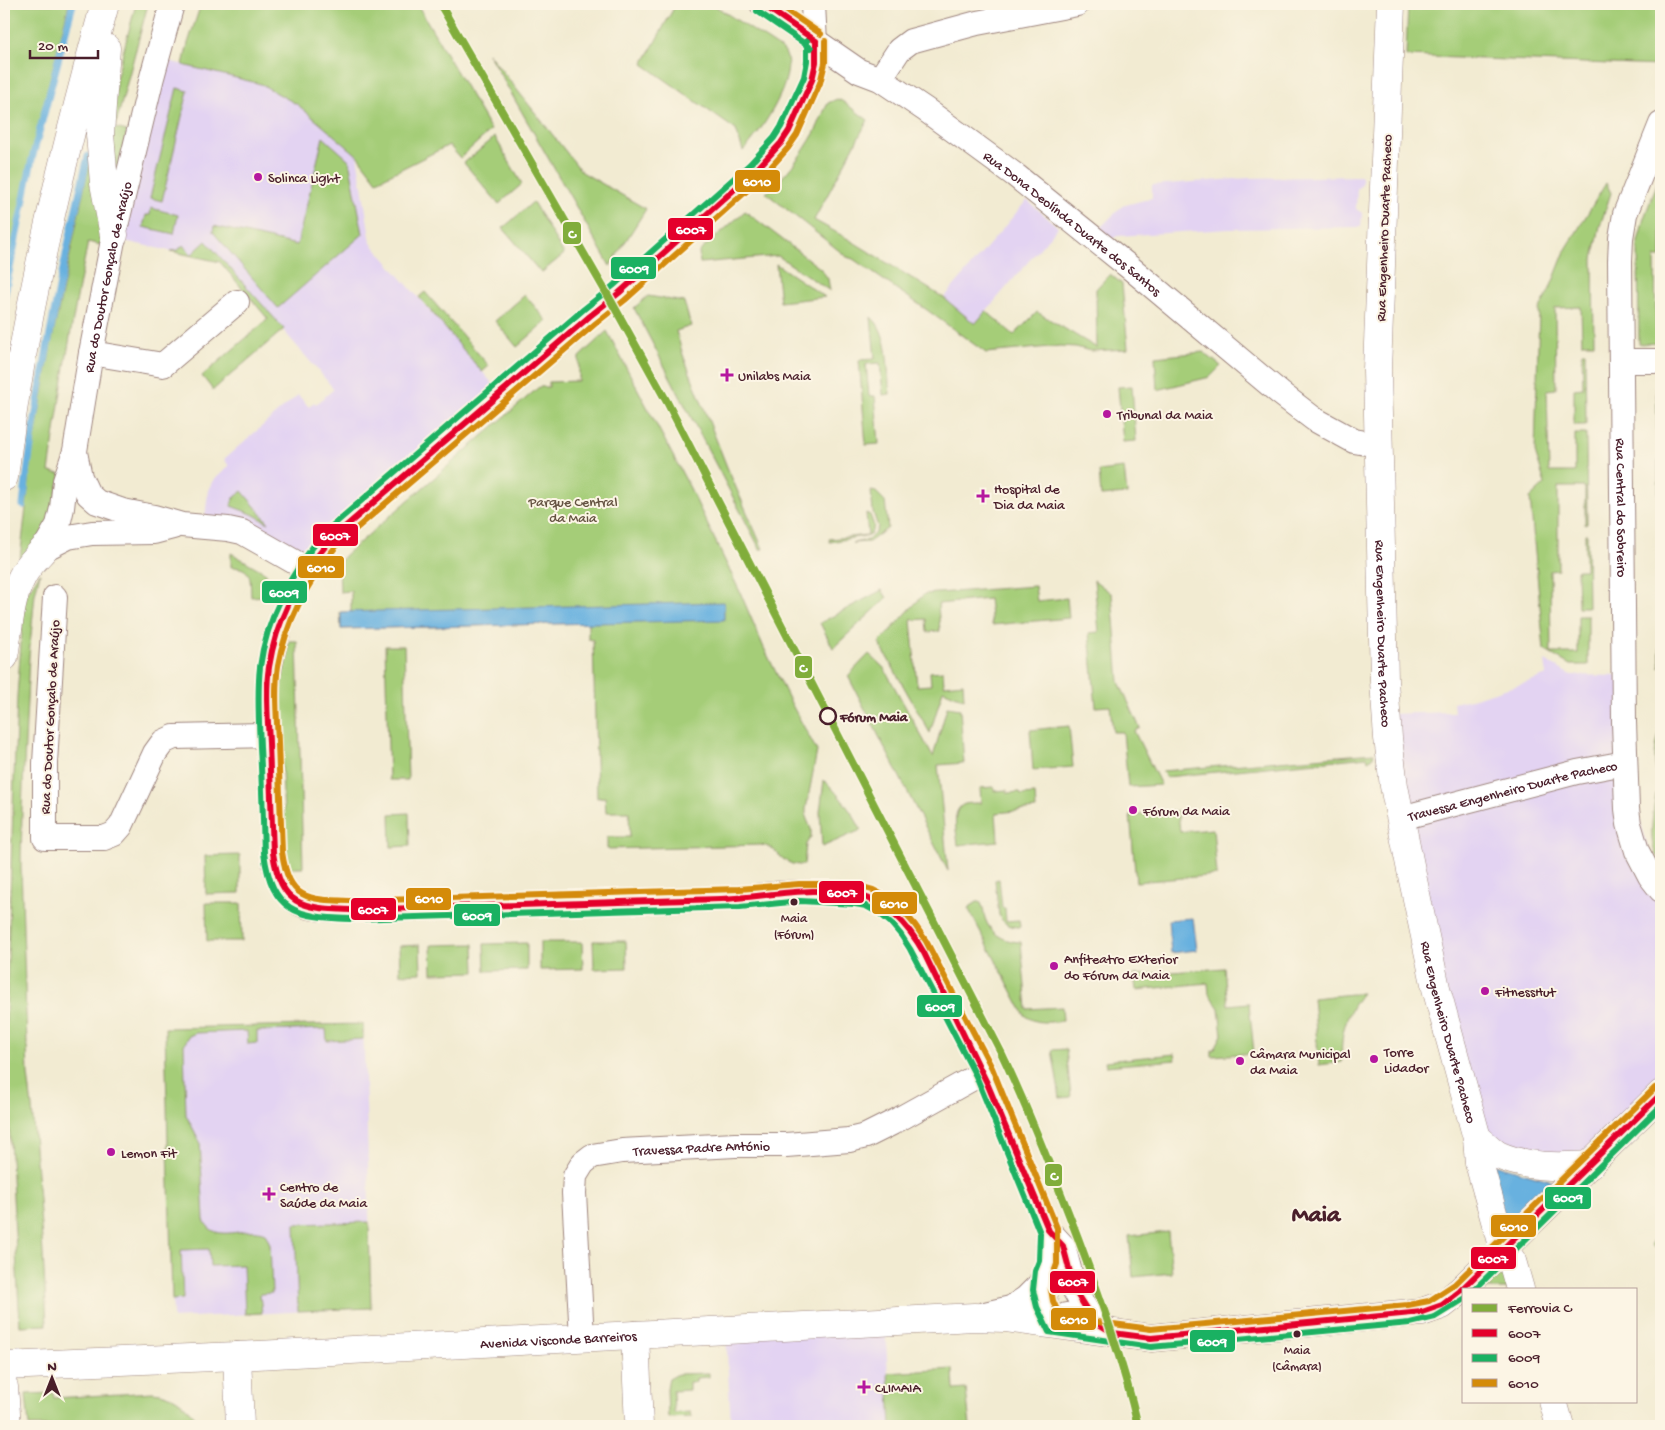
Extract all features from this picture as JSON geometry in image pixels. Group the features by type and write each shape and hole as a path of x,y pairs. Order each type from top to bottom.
{"main road":[{"path":"4,390 9,352 45,184 90,4"},
{"path":"4,477 20,366 48,229 70,133 105,4"},
{"path":"110,4 100,134 104,183 114,235"},
{"name":"Rua Engenheiro Duarte Pacheco","path":"1391,4 1377,370 1384,681 1391,758 1401,818 1436,988 1477,1138 1479,1163 1503,1249 1512,1261 1520,1288"},
{"path":"4,657 20,579 44,549"},
{"path":"1463,1288 1661,1094"},
{"path":"1477,1138 1496,1154 1520,1163 1556,1167 1590,1165"},
{"path":"1453,1306 1462,1289"},
{"name":"Avenida Visconde Barreiros","path":"14,1365 237,1356 974,1317 1005,1318 1151,1338 1409,1314 1453,1306"},
{"path":"635,1335 639,1426"},
{"path":"237,1356 240,1426"},
{"path":"4,1393 8,1426"},
{"path":"1553,1402 1560,1426"}],"street":[{"name":"Rua do Doutor Gonçalo de Araújo","path":"44,549 58,525 62,508 65,481 75,451 91,353 114,235 152,77 172,4"},
{"name":"Rua Dona Deolínda Duarte dos Santos","path":"762,4 859,70 880,79 1015,175 1314,419 1354,441 1378,445"},
{"path":"813,4 816,62 812,80 789,131 781,143 756,170 610,299 331,539 307,569 285,611 272,653 267,691 274,864 281,886 297,902 313,908 350,910 740,898 773,893 816,892 851,894 868,898 891,911 910,931 984,1072 1049,1231 1063,1246 1075,1290 1094,1321 1112,1333"},
{"path":"880,79 899,50 911,41 977,23 1077,4"},
{"name":"Rua Central do Sobreiro","path":"1661,124 1628,204 1622,227 1620,261 1627,809 1631,834 1644,864 1661,890"},
{"path":"91,353 163,365 237,302"},
{"path":"1621,361 1661,361"},
{"path":"75,451 80,477 88,494 97,502 123,512 154,517 182,525 242,532 307,569"},
{"path":"44,549 68,538 92,533 154,532 182,525"},
{"name":"Rua do Doutor Gonçalo de Araújo","path":"55,596 45,763 45,838 104,838 114,834 121,826 155,753 163,742 174,737 268,735"},
{"name":"Travessa Engenheiro Duarte Pacheco","path":"1401,818 1578,772 1625,763"},
{"name":"Travessa Padre António","path":"582,1338 574,1193 575,1176 582,1163 592,1156 622,1151 849,1140 866,1136 892,1123 984,1072"},
{"path":"974,1317 1011,1308 1026,1298 1040,1284 1048,1263 1049,1231"},
{"path":"1044,1273 1042,1289 1045,1304 1054,1325 1073,1306 1075,1290"}],"shaded area":[{"path":"160,59 261,84 298,105 357,155 371,243 499,391 307,565 204,524 208,493 212,482 229,466 224,459 298,395 309,407 314,402 316,404 334,389 206,241 191,255 183,245 178,250 170,251 115,239"},
{"path":"1362,176 1362,184 1357,189 1356,209 1362,213 1361,227 1229,229 1117,236 1111,240 1098,230 1122,206 1152,198 1152,185 1249,178"},
{"path":"1027,200 1058,227 975,324 944,298"},
{"path":"1545,661 1571,675 1622,676 1623,760 1402,816 1387,714 1454,712 1453,703 1547,675"},
{"path":"1624,764 1661,893 1661,1091 1589,1162 1556,1165 1479,1136 1403,820"},
{"name":"Centro de Saúde da Maia","path":"363,1024 371,1308 173,1318 165,1028"},
{"path":"1459,1308 1462,1309 1462,1343"},
{"path":"885,1324 891,1426 731,1426 726,1333"}],"green space":[{"path":"4,4 69,4 30,159 4,283"},
{"path":"136,4 148,4 115,128 127,131 115,180 110,173 116,79"},
{"path":"201,4 417,4 491,130 460,158 449,145 377,181 357,155 298,105 261,84 183,65"},
{"path":"676,4 712,4 783,50 787,60 787,73 783,87 768,117 743,151 736,130 643,64"},
{"path":"1408,4 1661,4 1661,66 1406,56"},
{"path":"488,53 582,172 646,209 610,266"},
{"path":"177,88 188,91 162,201 150,198"},
{"path":"837,99 868,120 814,220 944,298 975,324 986,311 1014,335 1037,312 1097,348 1096,289 1110,274 1122,284 1128,349 1091,351 1076,347 1060,346 986,353 927,310 853,259 847,257 766,193 787,172 805,149 828,103"},
{"path":"323,137 349,160 363,234 278,308 213,232 214,226 297,245"},
{"path":"495,137 522,184 499,204 464,163"},
{"path":"90,160 103,218 101,245 88,242 62,385 49,472 61,474 48,527 20,559 32,456 51,345"},
{"path":"1661,173 1661,257 1655,257 1656,338 1661,338 1661,343 1639,344 1638,242 1644,218"},
{"path":"1606,183 1611,193 1600,226 1593,259 1594,343 1582,343 1581,307 1555,308 1556,389 1547,390 1549,472 1575,472 1575,434 1586,434 1587,524 1585,525 1585,487 1558,487 1558,570 1550,571 1551,653 1578,653 1578,616 1588,616 1588,665 1570,665 1544,650 1530,498 1545,484 1535,452 1539,310 1565,251"},
{"path":"533,202 564,254 541,273 503,228"},
{"path":"151,208 178,215 174,234 143,227 146,215 150,215"},
{"path":"745,211 821,269 828,279 830,291 778,256 700,263 699,252"},
{"path":"206,241 284,329 213,390 202,376 268,319 220,262 170,251 178,250 183,245 191,255"},
{"path":"776,264 825,297 780,302"},
{"path":"425,292 489,366 482,372 419,297"},
{"path":"525,295 547,321 517,347 495,321"},
{"path":"648,296 684,302 691,326 676,331 683,355 727,467 763,549 760,549 634,308"},
{"path":"871,317 877,324 885,342 890,394 883,395 880,363 866,364 869,396 875,396 879,444 866,445 859,360 875,359"},
{"name":"Parque Central da Maia","path":"607,331 690,488 740,592 764,648 817,751 806,809 811,837 806,844 804,865 790,863 771,848 761,845 607,849 607,837 630,837 629,812 606,812 605,797 597,798 593,640 588,639 588,623 341,629 340,612 351,612 351,591 340,592 339,563 344,556 539,387 549,387 549,382 579,381 579,357"},
{"path":"1203,352 1221,366 1210,377 1157,390 1155,357"},
{"path":"1582,352 1585,352 1586,425 1574,425 1574,389 1583,388"},
{"path":"1656,371 1661,371 1661,433 1657,433"},
{"path":"1132,386 1136,441 1123,442 1118,387"},
{"path":"1658,460 1661,460 1660,668"},
{"path":"1124,468 1127,494 1101,496 1099,471"},
{"path":"242,491 269,523 231,506 233,499"},
{"path":"871,491 876,492 885,501 888,528 869,542 852,543 868,540 878,527 873,512"},
{"path":"866,513 870,515 874,526 870,535 830,542 829,539 868,535"},
{"path":"1585,534 1587,534 1588,607 1578,607 1577,570 1585,570"},
{"path":"231,553 266,573 268,584 263,596 251,597 249,575 243,569 231,567"},
{"path":"40,573 35,594 29,656 21,867 28,1075 32,1107 47,1325 20,1326 5,1047 17,696 24,605 26,595"},
{"path":"1094,580 1112,594 1119,682 1140,728 1134,731 1161,785 1128,787 1123,732 1113,732 1110,706 1096,707 1089,633 1099,632"},
{"path":"1035,586 1037,601 1067,598 1069,618 992,625 989,599 938,604 940,631 927,632 926,619 911,620 917,686 931,685 930,672 943,671 944,685 963,683 964,699 943,690 930,733 879,643 924,594"},
{"path":"882,590 887,598 833,648 820,623"},
{"path":"289,641 297,641 303,868 289,868 286,857 279,705 281,678"},
{"path":"385,646 404,646 408,780 389,780"},
{"path":"869,654 884,668 933,757 947,707 960,709 964,763 938,765 948,871 848,676"},
{"path":"1069,726 1073,767 1033,770 1030,730"},
{"path":"1661,727 1661,785 1656,770 1655,756"},
{"path":"1374,753 1373,757 1368,760 1367,757 1166,777 1162,771"},
{"path":"824,780 854,816 861,830 822,847 820,812"},
{"path":"994,787 994,791 1007,790 1007,793 1020,792 1021,795 1035,794 1036,809 996,813 998,841 958,845 957,811 965,804 981,803 980,788"},
{"path":"1661,792 1661,862 1653,848 1652,830 1656,794"},
{"path":"1178,811 1180,832 1213,829 1217,875 1136,882 1130,815"},
{"path":"409,813 410,846 391,847 390,814"},
{"path":"240,855 240,893 206,894 205,856"},
{"path":"999,879 1002,908 1005,908 1006,921 1019,920 1020,927 1007,924 999,915 995,880"},
{"path":"980,902 987,924 994,933 1009,941 1021,942 1027,1009 1062,1007 1063,1021 1037,1021 1028,1018 1024,1014 968,908"},
{"path":"206,903 241,903 242,941 207,941"},
{"path":"593,941 626,941 627,968 594,969"},
{"path":"540,942 582,942 583,969 540,970"},
{"path":"527,943 527,970 485,971 484,944"},
{"path":"474,944 475,972 432,973 431,945"},
{"path":"420,945 421,973 400,974 399,946"},
{"path":"1224,968 1228,1005 1249,1003 1254,1053 1212,1056 1212,1050 1214,1050 1222,1035 1219,1008 1209,994 1208,983 1136,990 1134,975"},
{"path":"1362,993 1351,1009 1345,1026 1342,1043 1342,1062 1319,1065 1313,998"},
{"path":"363,1024 363,1039 327,1041 326,1029 257,1031 257,1043 248,1044 247,1031 196,1033 189,1036 184,1045 186,1115 200,1142 204,1220 209,1228 216,1232 257,1231 265,1233 270,1244 272,1293 260,1294 262,1313 245,1314 243,1265 210,1266 209,1249 181,1250 183,1299 172,1300 165,1028"},
{"path":"1066,1049 1071,1097 1060,1098 1052,1050"},
{"path":"1175,1054 1176,1060 1106,1066 1105,1061"},
{"path":"369,1222 371,1308 298,1311 295,1224"},
{"path":"1661,1230 1661,1252 1651,1245"},
{"path":"1168,1232 1172,1273 1133,1277 1129,1236"},
{"path":"1502,1266 1509,1288 1480,1288"},
{"path":"953,1369 954,1390 966,1389 970,1426 891,1426 888,1373"},
{"path":"709,1373 709,1377 696,1378 696,1382 689,1382 689,1390 673,1391 674,1413 690,1412 691,1417 668,1418 667,1388 669,1379 678,1374"},
{"path":"153,1392 178,1400 196,1418 187,1426 29,1426 26,1394 53,1393 54,1398"},
{"path":"316,1422 316,1426 268,1426 268,1424"}],"water":[{"path":"724,602 724,620 341,629 341,612"},
{"path":"1193,918 1197,950 1171,953 1168,920"},
{"path":"1487,1162 1553,1181 1506,1230"}],"waterway":[{"path":"4,298 32,159 73,4"},
{"path":"23,505 35,417 51,329 68,242 88,156"}],"rail line":[{"name":"C","path":"440,4 610,299 667,402 1001,1052 1041,1144 1087,1261 1118,1354 1138,1426"}],"transit line":[{"name":"6007","path":"762,4 816,41"},
{"name":"6010","path":"777,4 821,34"},
{"name":"6009","path":"757,11 811,48"},
{"name":"6009","path":"807,41 807,61 804,77 781,127 774,138 750,164 613,286 325,532 302,562 283,595 268,630 259,677 258,697 264,853 273,888 280,899 301,913 350,919 740,907 800,901 866,906 879,913 901,935 976,1076 1040,1233 1039,1261 1035,1271 1033,1290 1037,1307 1049,1332 1151,1347 1410,1323 1435,1317 1462,1300"},
{"name":"6007","path":"816,41 816,62 812,80 789,131 781,143 756,170 619,293 331,539 309,568 291,599 277,632 272,649 267,686 273,853 282,884 288,894 296,901 306,905 318,908 350,910 721,899 809,891 826,891 861,896 881,905 898,918 906,926 924,953 987,1083 1049,1231 1063,1246 1075,1291 1094,1321 1113,1333 1151,1338 1422,1312 1442,1305 1462,1289"},
{"name":"6010","path":"825,41 825,63 820,83 797,135 762,177 625,300 337,545 308,587 287,633 278,666 276,685 282,852 285,868 295,888 311,898 350,901 739,889 799,884 835,884 862,887 873,890 890,899 903,911 926,941 992,1068 1057,1228 1057,1264 1051,1289 1053,1301 1060,1317 1151,1329 1408,1305 1429,1301 1455,1284 1655,1088"},
{"name":"6007","path":"1463,1288 1661,1094"},
{"name":"6009","path":"1476,1288 1661,1106"}],"place":[{"name":"Solinca Light","path":"258,177"},
{"name":"Unilabs Maia","path":"727,375"},
{"name":"Tribunal da Maia","path":"1107,414"},
{"name":"Hospital de Dia da Maia","path":"983,496"},
{"name":"Fórum Maia","path":"828,716"},
{"name":"Fórum da Maia","path":"1133,810"},
{"name":"Maia (Fórum)","path":"794,902"},
{"name":"Anfiteatro Exterior do Fórum da Maia","path":"1054,966"},
{"name":"FitnessHut","path":"1485,991"},
{"name":"Torre Lidador","path":"1374,1059"},
{"name":"Câmara Municipal da Maia","path":"1240,1061"},
{"name":"Lemon Fit","path":"111,1152"},
{"name":"Centro de Saúde da Maia","path":"269,1194"},
{"name":"Maia (Câmara)","path":"1297,1334"},
{"name":"CLIMAIA","path":"864,1387"}],"district":[{"name":"Maia","path":"1316,1213"}]}
